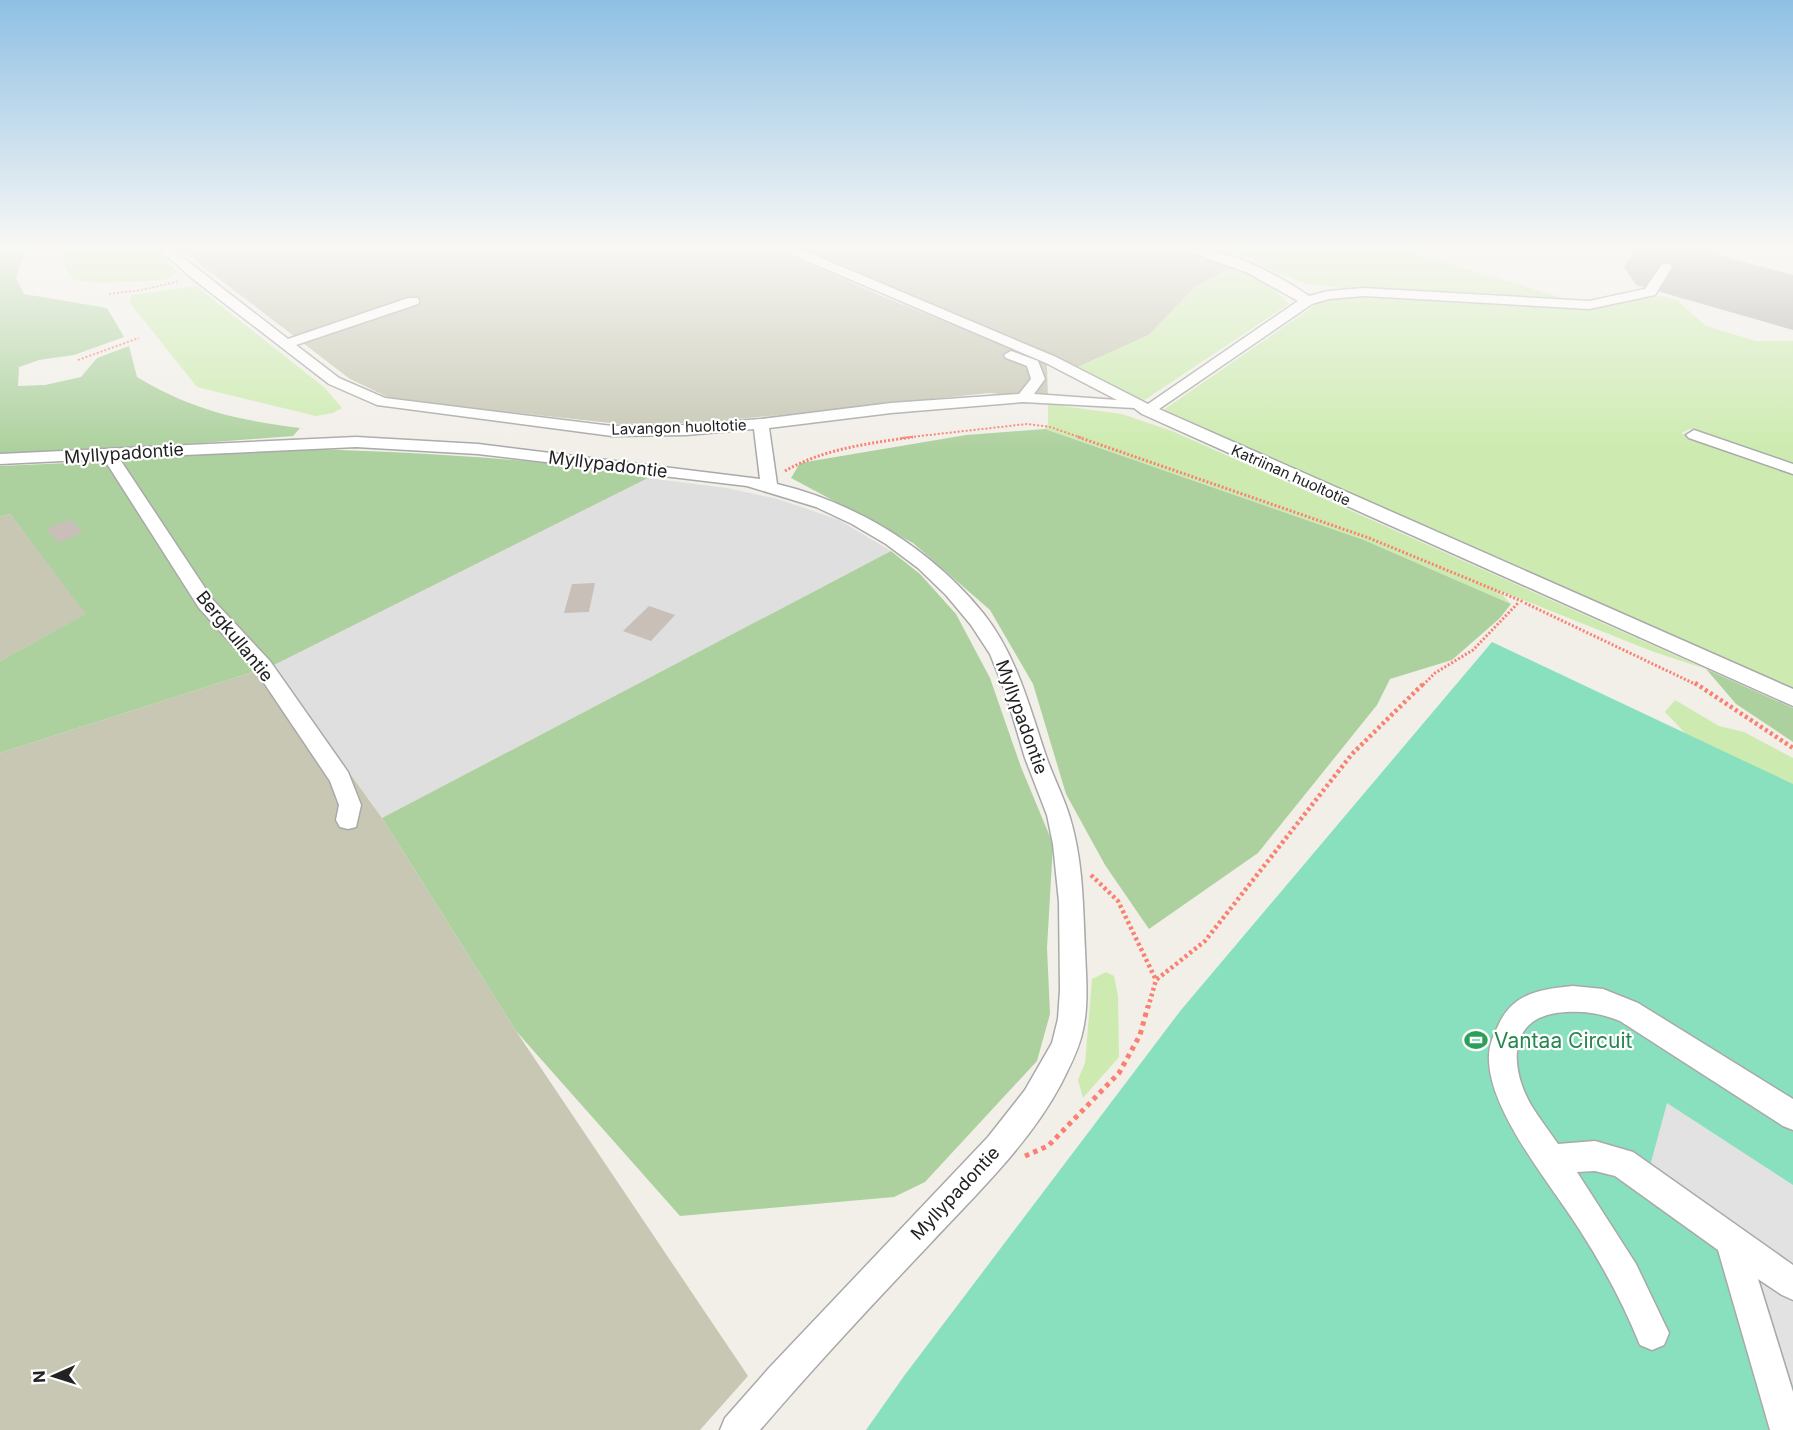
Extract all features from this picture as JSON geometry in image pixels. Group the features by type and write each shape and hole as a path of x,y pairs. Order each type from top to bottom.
{"street":[{"name":"Lavangon huoltotie","path":"249,316 334,381 382,402 612,431 686,430 761,424 891,408 1023,398 1141,408"},
{"path":"286,344 369,316"},
{"path":"917,316 1033,364 1038,379 1023,398"},
{"name":"Katriinan huoltotie","path":"947,316 1051,360 1141,408 1793,698"},
{"path":"1141,408 1284,316"},
{"path":"761,424 769,486"},
{"path":"1694,435 1793,470"},
{"name":"Myllypadontie","path":"0,459 110,455 205,447 356,442 478,449 769,486 820,504 869,527 915,557 956,594 977,619 1000,655 1058,814 1068,856 1073,991 1065,1046 1022,1117 987,1160 798,1359 737,1430"},
{"name":"Bergkullantie","path":"110,455 206,604 263,666 340,778 350,805 348,820"},
{"path":"1652,1333 1640,1302 1622,1270 1521,1115 1509,1089 1503,1062 1505,1038 1522,1012 1549,1001 1574,999 1603,1001 1629,1012 1793,1116"},
{"path":"1550,1159 1595,1156 1623,1163 1793,1284"},
{"path":"1731,1240 1787,1430"}],"path":[{"path":"78,360 139,338"},
{"path":"792,464 849,447 920,436 1028,424 1050,427 1369,538 1523,602 1692,681 1793,748"},
{"path":"987,1160 1020,1158 1048,1146 1119,1073 1140,1035 1156,980 1205,941 1352,754 1436,673 1473,650 1523,602"},
{"path":"1094,876 1118,901 1156,980"}],"shaded area":[{"path":"267,316 931,316 1047,365 1048,399 989,393 695,423 620,424 394,400 350,379"},
{"path":"959,316 1167,316 1149,335 1078,367"},
{"path":"648,478 727,488 778,499 839,520 891,551 382,818 272,666"},
{"path":"10,514 87,614 0,661 0,517"},
{"path":"272,666 382,818 516,1031 748,1376 700,1430 0,1430 0,753"},
{"path":"1667,1103 1793,1185 1793,1265 1650,1166"},
{"path":"1759,1277 1793,1301 1793,1387"}],"green space":[{"path":"0,316 112,316 124,337 74,355 39,360 19,367 18,386 45,385 81,377 97,358 129,346 137,377 177,398 235,417 300,428 293,436 111,450 0,455"},
{"path":"140,316 234,316 325,388 342,408 333,413 316,416 197,387"},
{"path":"1167,316 1271,316 1143,401 1078,367 1149,335"},
{"path":"1300,316 1695,316 1706,326 1756,341 1793,341 1793,465 1690,429 1681,433 1793,473 1793,690 1162,411"},
{"path":"1048,404 1122,414 1172,431 1706,669 1654,652 1498,590 1511,604 1364,540 1045,429 1048,424"},
{"path":"1045,429 1364,540 1511,604 1500,618 1452,660 1390,679 1377,705 1258,853 1149,929 1105,865 1066,794 1033,684 990,610 913,543 791,478 800,463 966,435"},
{"path":"291,448 515,460 648,478 272,666 0,753 0,661 86,614 10,514 0,517 0,466 114,461"},
{"path":"891,551 920,574 956,614 990,678 1021,767 1053,844 1047,948 1050,1014 1037,1061 925,1182 894,1197 680,1216 516,1031 382,818"},
{"name":"Vantaa Circuit","path":"1492,642 1793,784 1793,1430 866,1430 904,1376 1181,1010"},
{"path":"1706,669 1793,708 1793,742 1736,704"},
{"path":"1675,700 1719,726 1744,732 1793,758 1793,796 1701,750 1665,712"},
{"path":"1106,972 1114,976 1118,996 1119,1057 1083,1098 1078,1080 1085,1063 1092,979"}],"building":[{"path":"70,519 83,532 59,543 46,529"},
{"path":"595,583 589,612 564,613 572,584"},
{"path":"649,606 675,615 651,641 623,631"}],"place":[{"name":"Vantaa Circuit","path":"1476,1040"}]}
